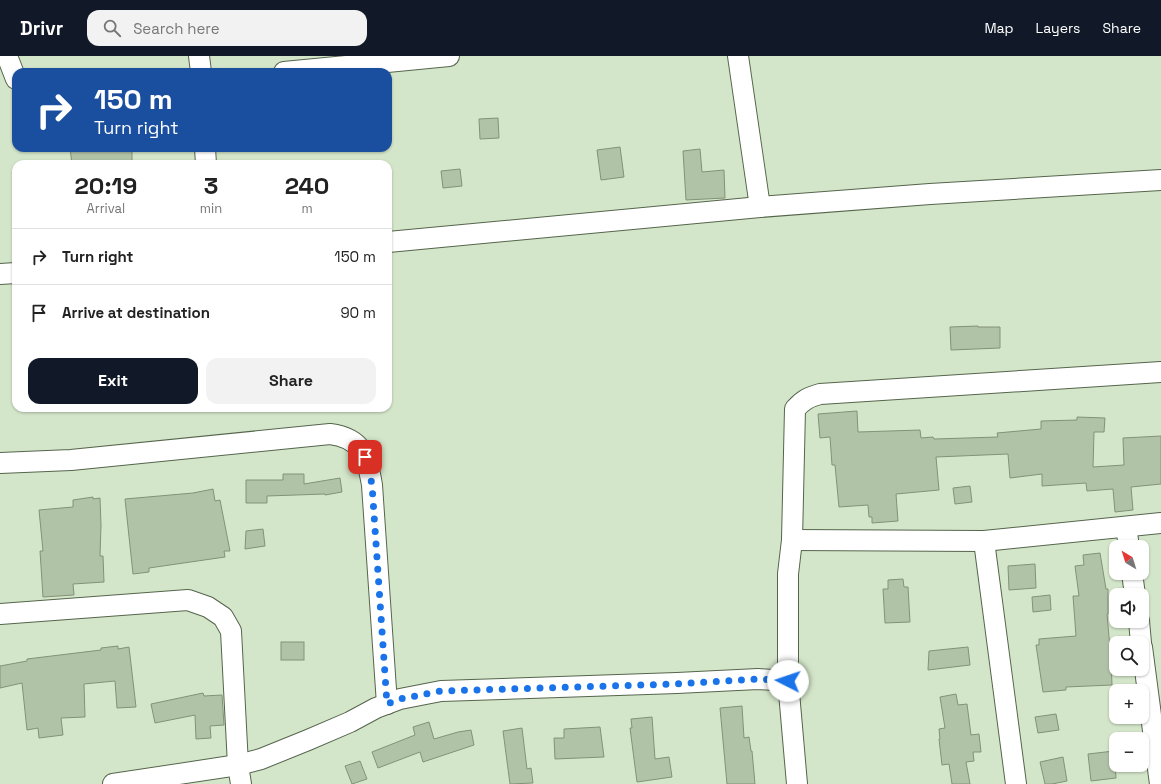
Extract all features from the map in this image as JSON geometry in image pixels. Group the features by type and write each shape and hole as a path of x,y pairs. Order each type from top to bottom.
{"street":[{"path":"7,56 12,69"},
{"path":"199,56 200,68"},
{"path":"314,68 373,60 449,56"},
{"path":"738,56 760,207"},
{"path":"392,242 760,207 930,194 1161,180"},
{"path":"0,274 12,273"},
{"path":"797,784 788,681 788,574 792,540 794,418 795,409 802,401 820,394 1161,372"},
{"path":"0,463 71,460 330,434 342,436 351,440 362,450 368,465 372,485 387,704"},
{"path":"792,540 984,540 1161,523"},
{"path":"1126,527 1128,540"},
{"path":"984,540 1016,784"},
{"path":"0,614 188,600 208,607 223,617 231,631 239,774"},
{"path":"1146,676 1160,784"},
{"path":"113,784 239,774 261,759 308,740 387,704 400,699 441,691 676,684 758,679 788,681"}],"building":[{"path":"498,118 499,138 480,139 479,119"},
{"path":"620,147 624,177 601,180 597,150"},
{"path":"700,149 702,172 724,170 725,198 686,200 683,151"},
{"path":"70,152 132,152 132,160 72,160"},
{"path":"460,169 462,186 443,188 441,171"},
{"path":"950,327 1000,327 1000,348 951,350"},
{"path":"857,411 858,432 920,430 921,438 933,437 934,439 998,437 997,433 1041,429 1041,421 1077,420 1077,417 1105,418 1104,432 1094,432 1093,467 1124,465 1123,438 1161,436 1161,484 1131,487 1133,510 1115,512 1113,489 1087,491 1086,483 1042,486 1042,474 1010,478 1008,454 936,457 939,490 896,494 898,521 872,523 872,517 869,517 868,505 839,507 835,465 832,465 830,437 820,438 818,414"},
{"path":"283,474 304,474 304,484 340,478 342,492 325,495 267,496 267,503 246,503 246,480 283,480"},
{"path":"970,486 972,502 955,504 953,488"},
{"path":"213,489 215,501 220,500 230,551 224,551 225,557 149,568 149,572 133,574 125,499 193,493"},
{"path":"93,497 93,499 100,498 100,556 103,556 104,582 73,584 74,595 43,597 40,551 43,551 39,510 73,507 73,500"},
{"path":"263,529 265,546 245,549 246,531"},
{"path":"1100,553 1106,589 1108,589 1107,614 1109,636 1109,676 1112,676 1112,684 1066,687 1066,690 1043,692 1036,645 1039,645 1039,639 1076,636 1073,596 1079,596 1075,566 1084,565 1083,555"},
{"path":"1035,564 1036,588 1009,590 1008,566"},
{"path":"903,579 904,587 908,587 910,622 885,623 883,589 888,589 888,580"},
{"path":"1050,595 1051,610 1033,612 1032,597"},
{"path":"281,642 304,642 304,660 281,660"},
{"path":"118,646 118,649 129,647 136,707 117,708 115,681 84,684 85,717 61,718 63,735 39,738 38,728 27,730 22,683 0,688 0,666 27,661 27,659 101,650 101,648"},
{"path":"968,647 970,665 928,670 929,651"},
{"path":"203,693 204,696 222,695 224,725 210,726 211,738 196,739 195,715 155,723 151,704"},
{"path":"956,694 958,705 967,704 971,735 979,734 981,752 973,752 974,761 966,762 970,784 952,784 949,764 942,765 939,729 945,728 940,697"},
{"path":"742,706 744,738 749,737 752,751 755,784 727,784 720,708"},
{"path":"1056,714 1059,730 1038,733 1035,717"},
{"path":"652,717 655,759 669,757 672,777 637,782 630,728 632,728 631,719"},
{"path":"429,722 434,739 471,730 474,745 423,762 420,752 378,768 372,752 415,735 413,727"},
{"path":"600,727 604,757 555,759 554,738 564,738 564,729"},
{"path":"522,728 527,769 531,768 533,783 510,784 503,731"},
{"path":"1109,752 1109,772 1116,772 1116,778 1091,781 1088,754"},
{"path":"1063,757 1067,781 1045,784 1040,762"},
{"path":"360,761 367,779 352,784 345,766"}],"route":[{"path":"365,457 372,485 387,704 400,699 441,691 676,684 758,679 788,681"}]}
